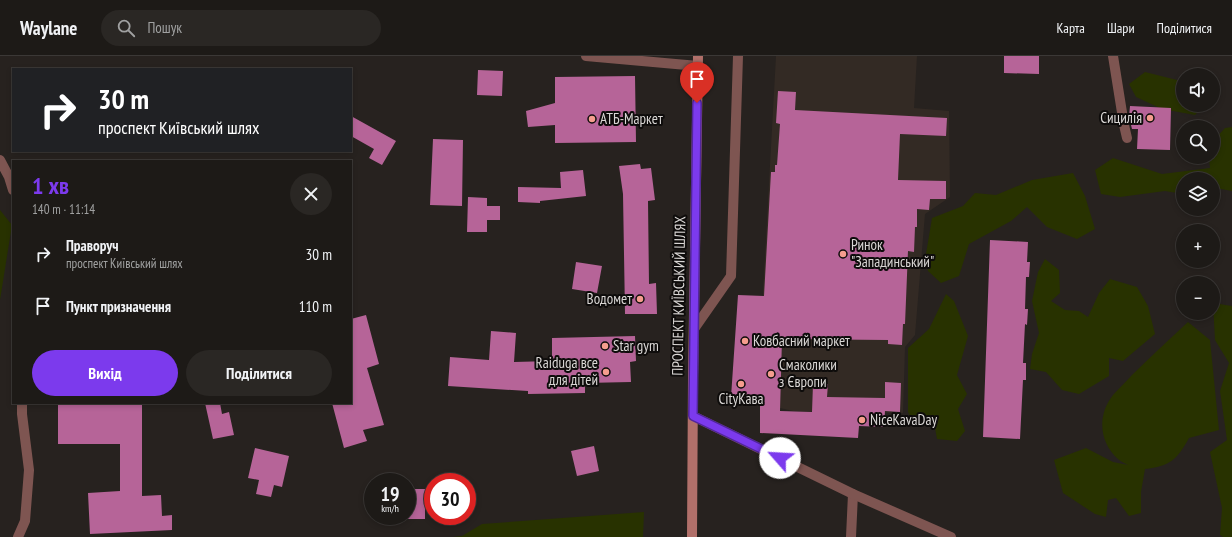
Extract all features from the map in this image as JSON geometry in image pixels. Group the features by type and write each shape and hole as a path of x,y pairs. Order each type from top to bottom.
{"main road":[{"name":"ПРОСПЕКТ КИЇВСЬКИЙ ШЛЯХ","path":"692,537 698,61"}],"street":[{"path":"586,56 698,61"},
{"path":"694,329 731,276 738,56"},
{"path":"1113,56 1124,125 1128,138"},
{"path":"0,160 9,177 12,187"},
{"path":"18,537 25,521 29,470 22,404"},
{"path":"693,416 853,494 951,537"},
{"path":"852,537 853,494"}],"shaded area":[{"name":"Ринок \"Западинський\"","path":"776,56 917,56 914,108 949,111 950,197 925,214 915,335 905,347 903,413 793,411 780,408 760,407 763,293"}],"green space":[{"path":"1145,72 1176,80 1176,112 1162,109 1136,97 1129,84"},
{"path":"1178,112 1198,112 1195,115"},
{"path":"1232,127 1232,191 1220,189 1220,172 1178,172 1210,168 1210,164 1220,164 1220,133 1225,128"},
{"path":"1113,158 1162,174 1176,172 1176,193 1165,191 1120,197 1101,194 1095,170"},
{"path":"1073,173 1085,196 1095,229 1077,239 1047,227 1027,207 1011,221 969,244 959,276 941,283 928,271 926,254 932,218 963,206 975,193 996,195 1032,180"},
{"path":"0,210 12,225 0,300"},
{"path":"1045,259 1059,270 1060,293 1051,301 1065,310 1079,311 1088,317 1099,293 1110,279 1137,287 1148,306 1155,334 1123,361 1109,358 1109,376 1079,394 1062,390 1046,372 1030,369 1032,354 1039,333 1032,301 1038,272"},
{"path":"946,294 954,301 968,336 957,375 967,394 958,409 965,431 957,441 937,439 933,417 913,422 908,412 908,348 929,329"},
{"path":"1220,304 1232,306 1232,537 1223,537 1220,535 1222,508 1210,452 1227,440 1220,391 1229,363 1215,340 1214,320 1220,320"},
{"path":"1188,322 1210,340 1219,430 1189,438 1181,452 1172,461 1161,466 1145,469 1141,492 1141,513 1129,516 1116,498 1108,500 1106,517 1095,514 1063,493 1054,460 1086,448 1113,462 1128,465 1120,461 1107,445 1102,428 1104,411 1115,392"},
{"path":"644,512 643,537 453,537 462,536 482,524"}],"building":[{"path":"1004,56 1039,56 1039,74 1004,73"},
{"path":"478,70 503,71 502,96 477,95"},
{"name":"АТБ-Маркет","path":"635,76 636,142 555,143 555,125 528,127 526,111 555,103 555,77"},
{"name":"Ринок \"Западинський\"","path":"778,91 796,92 795,110 947,118 946,136 900,134 898,180 946,181 946,199 930,199 929,210 917,209 917,227 915,227 914,252 908,251 905,324 903,324 902,345 888,344 888,340 782,339 780,411 812,412 813,384 828,384 827,397 885,398 885,382 901,383 900,412 885,411 884,427 859,426 858,438 760,433 760,399 731,397 738,295 764,296 771,172 775,172 775,165 777,165 780,124 776,123"},
{"path":"1130,106 1171,108 1170,150 1137,149 1138,129 1132,129 1129,117"},
{"path":"352,117 396,141 382,165 369,158 374,149 352,137"},
{"path":"433,139 463,140 462,206 430,205"},
{"path":"640,164 641,169 651,168 655,200 648,201 649,284 656,283 657,314 625,314 623,194 619,166"},
{"path":"583,170 586,196 540,201 540,203 518,202 518,187 561,188 560,172"},
{"path":"468,197 487,198 487,206 500,206 500,220 487,220 487,232 467,232"},
{"path":"990,240 1028,242 1027,262 1030,262 1029,277 1026,277 1025,309 1028,309 1027,325 1025,324 1023,363 1026,363 1026,380 1023,380 1020,439 983,437"},
{"path":"576,262 602,266 597,293 572,289"},
{"path":"366,315 379,364 367,368 384,425 363,430 367,441 344,448 332,404 352,404 352,319"},
{"path":"491,331 516,333 514,362 552,361 552,338 635,336 636,361 630,362 631,382 585,383 585,393 528,394 528,391 448,386 450,357 489,360"},
{"path":"58,404 142,404 142,496 161,495 162,516 172,515 172,530 90,534 88,493 120,491 120,444 58,444"},
{"path":"205,404 220,404 222,414 229,412 234,435 213,439"},
{"path":"594,446 599,471 577,476 571,451"},
{"path":"255,448 289,456 282,487 274,485 271,497 256,494 259,480 248,478"},
{"path":"416,489 424,489 424,519 416,519"}],"place":[{"name":"Сицилія","path":"1150,118"},
{"name":"АТБ-Маркет","path":"592,119"},
{"name":"Ринок \"Западинський\"","path":"843,254"},
{"name":"Водомет","path":"640,299"},
{"name":"Ковбасний маркет","path":"745,341"},
{"name":"Star gym","path":"605,346"},
{"name":"Raiduga все для дітей","path":"606,372"},
{"name":"Смаколики з Європи","path":"771,374"},
{"name":"CityКава","path":"741,384"},
{"name":"NiceKavaDay","path":"862,420"}],"route":[{"path":"697,103 693,416 780,458"}]}
